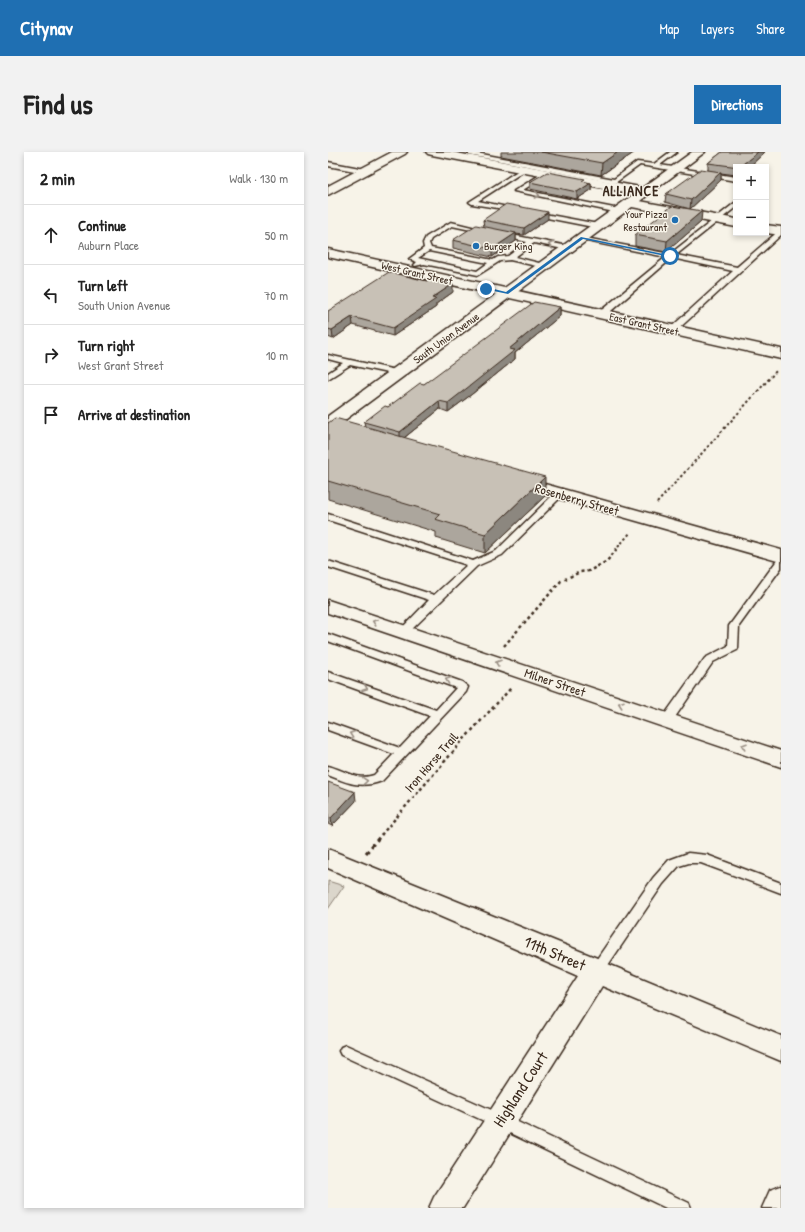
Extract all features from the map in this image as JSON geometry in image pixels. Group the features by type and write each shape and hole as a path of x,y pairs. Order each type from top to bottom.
{"street":[{"path":"328,191 401,152"},
{"path":"432,152 470,155 524,169 598,180 644,192"},
{"name":"South Union Avenue","path":"333,428 397,373 699,152"},
{"path":"624,207 718,219 733,222"},
{"path":"769,229 781,231"},
{"name":"West Grant Street","path":"328,253 506,293"},
{"name":"East Grant Street","path":"506,293 781,354"},
{"name":"Rosenberry Street","path":"498,476 781,556"},
{"name":"Milner Street","path":"328,606 781,759"},
{"name":"11th Street","path":"328,858 597,970 781,1049"},
{"name":"Highland Court","path":"445,1208 597,970"},
{"path":"778,1208 781,1201"}],"lane":[{"path":"655,166 674,152"},
{"path":"470,155 598,180 615,180 639,163 733,179"},
{"path":"328,164 365,171"},
{"path":"524,169 472,202 598,226"},
{"path":"545,173 517,191 624,207"},
{"path":"601,315 670,256 733,206"},
{"path":"428,249 426,243 428,238 451,224 568,248"},
{"path":"672,330 781,231"},
{"path":"582,238 738,270"},
{"path":"510,258 533,241"},
{"path":"494,262 428,249 412,259 478,273 494,262 498,259 510,258 544,266"},
{"path":"408,271 423,262"},
{"path":"328,357 397,373"},
{"path":"328,377 349,362"},
{"path":"404,631 474,564 499,553 559,494"},
{"path":"328,517 474,564"},
{"path":"667,720 710,660 733,648 734,626 781,561"},
{"path":"328,564 436,599"},
{"path":"328,637 458,684 462,687 462,690 378,778 369,782 358,782 328,770"},
{"path":"328,675 438,715"},
{"path":"328,726 402,753"},
{"path":"597,970 658,881 674,863 688,858 702,858 781,888"},
{"path":"346,1051 500,1121 683,1208"}],"path":[{"name":"Iron Horse Trail","path":"353,868 465,738 514,684 508,666"}],"shaded area":[{"path":"328,881 344,886 328,909"}],"building":[{"path":"541,152 618,152 602,163"},
{"path":"722,152 758,152 743,164 733,164 733,166 708,163"},
{"path":"701,169 721,172 691,200 666,194"},
{"path":"547,172 585,179 582,181 591,183 577,192 530,182"},
{"path":"506,204 548,212 524,228 483,220"},
{"path":"672,206 702,211 667,241 635,235"},
{"path":"476,225 516,233 492,249 453,240"},
{"path":"389,272 427,281 430,279 453,284 432,298 436,299 393,328 352,317 332,330 328,329 328,311"},
{"path":"534,302 560,307 509,349 515,350 448,403 439,401 400,432 364,422 385,406 388,407 420,383 424,384"},
{"path":"335,418 545,477 485,534 435,519 440,514 328,481 328,423"},
{"path":"328,782 355,792 331,818 328,817"}],"place":[{"name":"Your Pizza Restaurant","path":"675,220"},
{"name":"Burger King","path":"476,246"}],"district":[{"name":"ALLIANCE","path":"631,191"}],"route":[{"path":"486,289 506,293 582,238 670,256"}]}
